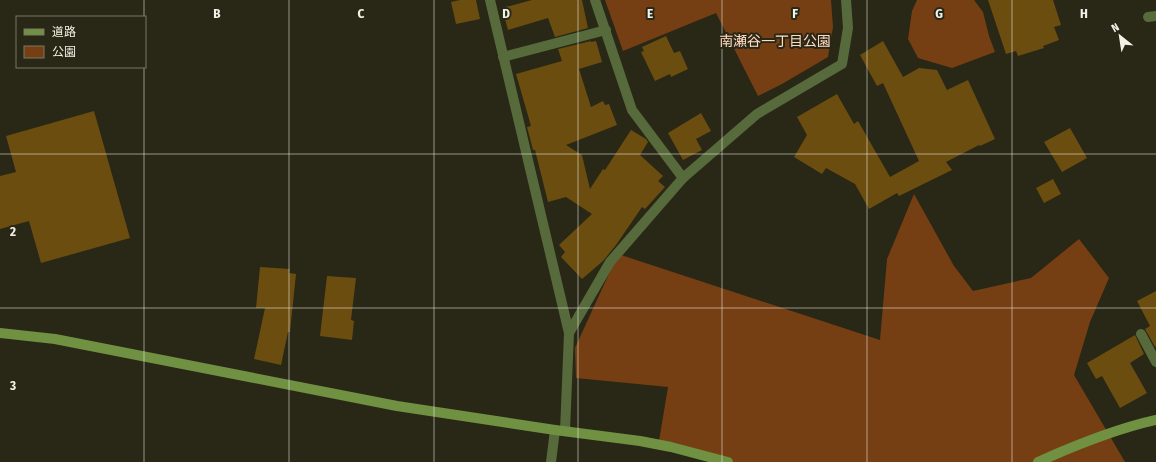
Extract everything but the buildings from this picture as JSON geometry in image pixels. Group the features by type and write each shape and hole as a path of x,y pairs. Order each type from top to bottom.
{"street":[{"path":"490,0 569,333 560,431 551,462"},
{"path":"595,0 632,110 683,178"},
{"path":"569,333 610,262 683,178 757,114 842,64 848,28 846,0"},
{"path":"503,57 606,30"},
{"path":"0,333 55,338 397,406 560,431 640,441 671,447 728,462"},
{"path":"1141,334 1156,362"},
{"path":"1038,462 1094,439 1156,420"}],"green space":[{"name":"南瀬谷一丁目公園","path":"605,0 831,0 833,27 828,57 758,96 716,13 623,51"},
{"path":"917,0 974,0 983,12 995,52 952,68 918,58 908,39 912,11"},
{"path":"914,194 954,266 973,291 1031,278 1079,239 1109,278 1090,322 1074,375 1125,462 731,462 659,441 668,387 576,378 575,348 618,254 880,340 887,259"}]}
